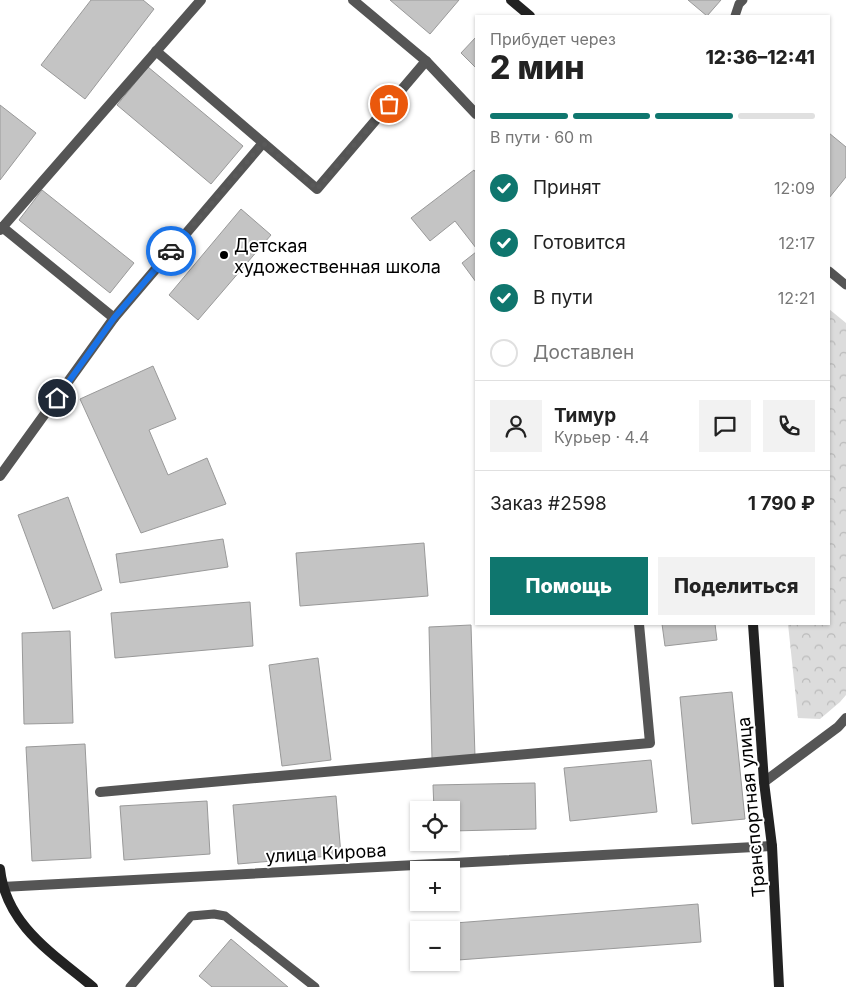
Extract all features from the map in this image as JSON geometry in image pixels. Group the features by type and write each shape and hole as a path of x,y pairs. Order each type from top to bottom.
{"street":[{"path":"114,318 1,229 201,0"},
{"path":"353,0 426,61 475,113"},
{"path":"511,0 529,15"},
{"path":"156,51 317,189 426,61"},
{"path":"0,476 114,318 263,143"},
{"path":"100,792 650,742 639,625"},
{"name":"Транспортная улица","path":"753,625 764,782 772,846 779,987"},
{"path":"764,782 838,728 846,718"},
{"name":"улица Кирова","path":"1,888 772,846"},
{"path":"0,869 1,888 13,912 32,936 92,987"}],"lane":[{"path":"735,15 739,4 743,0"},
{"path":"830,272 846,285"},
{"path":"130,987 191,916 214,914 225,916 315,987"}],"green space":[{"path":"830,310 846,323 846,695 820,719 798,718 788,625 830,625"}],"building":[{"path":"91,0 143,0 154,9 85,99 41,65"},
{"path":"390,0 459,0 430,34"},
{"path":"688,0 721,0 706,15"},
{"path":"475,38 475,67 461,53"},
{"path":"148,67 243,146 211,184 117,105"},
{"path":"0,105 36,133 0,180"},
{"path":"830,134 846,147 846,177 830,197"},
{"path":"474,170 475,247 455,221 430,241 411,218"},
{"path":"42,190 134,263 110,293 19,220"},
{"path":"241,209 271,235 198,320 169,295"},
{"path":"475,253 475,281 462,263"},
{"path":"153,366 176,419 149,430 168,475 207,458 226,504 141,533 80,399"},
{"path":"68,497 102,590 53,609 18,515"},
{"path":"223,539 228,567 120,583 116,554"},
{"path":"424,543 428,596 300,606 296,553"},
{"path":"250,602 253,646 115,658 111,613"},
{"path":"471,625 475,757 432,759 429,627"},
{"path":"662,625 715,625 717,640 665,646"},
{"path":"70,631 73,723 24,724 22,633"},
{"path":"318,658 331,760 282,766 269,665"},
{"path":"732,692 745,819 692,824 680,697"},
{"path":"85,744 91,858 32,861 26,747"},
{"path":"651,760 657,812 570,821 564,768"},
{"path":"535,783 536,829 460,831 460,801 434,801 433,785"},
{"path":"336,796 341,855 238,864 233,805"},
{"path":"207,801 210,854 124,860 120,806"},
{"path":"698,904 701,942 460,960 460,923"},
{"path":"231,939 288,987 212,987 199,976"}],"way so far":[{"path":"171,251 263,143 317,189 389,104"}],"place":[{"name":"Детская художественная школа","path":"224,255"}],"route":[{"path":"57,398 114,318 171,251"}]}
